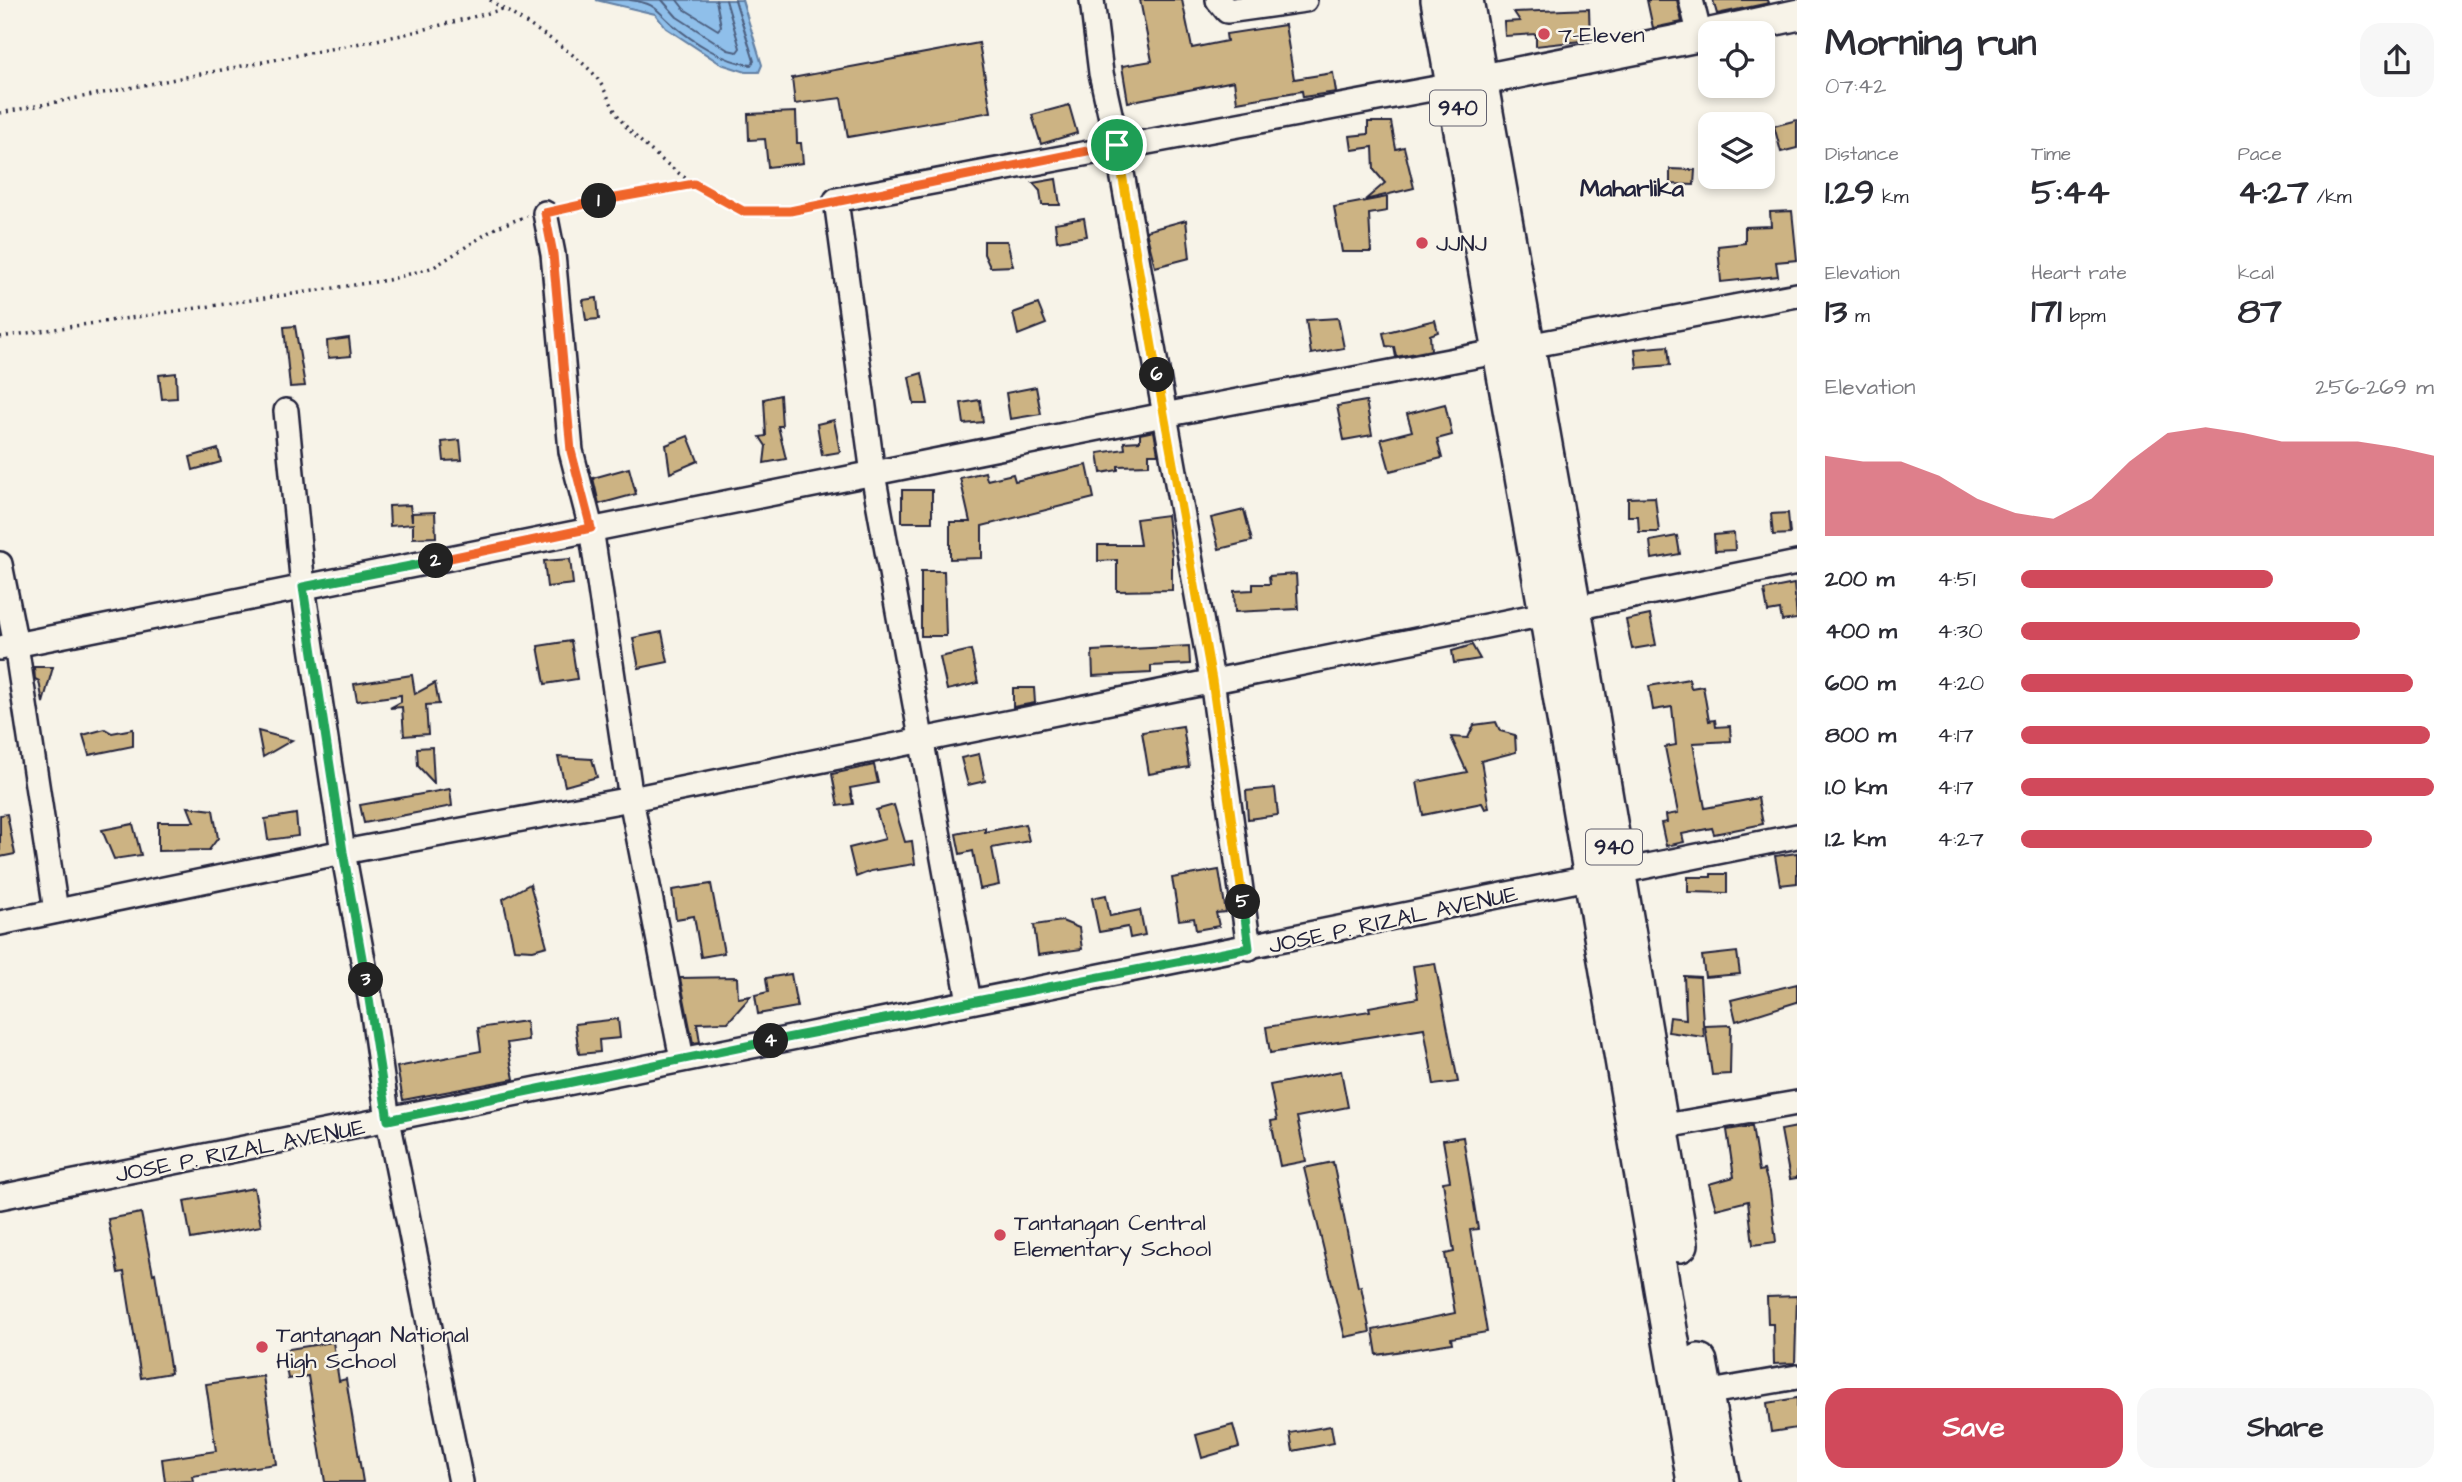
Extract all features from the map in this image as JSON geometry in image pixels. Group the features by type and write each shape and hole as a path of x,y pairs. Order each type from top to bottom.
{"highway":[{"name":"940","path":"1438,0 1466,83 1515,349 1692,1395 1695,1482"},
{"name":"940","path":"1465,0 1466,83"},
{"name":"940","path":"1692,1395 1721,1482"}],"main road":[{"path":"1769,21 1797,15"},
{"path":"1466,83 1698,36"}],"street":[{"path":"1092,0 1101,73 1117,145 1212,680 1249,948"},
{"path":"1218,0 1227,11 1305,0"},
{"path":"1691,0 1702,21"},
{"path":"969,1001 873,474 836,200 1117,145 1466,83"},
{"path":"545,213 553,254 571,451 591,528 631,799 682,1059"},
{"path":"8,646 1164,415 1797,295"},
{"path":"286,411 303,587 343,852 373,1014 388,1120 461,1482"},
{"path":"0,923 343,852 631,799 1797,563"},
{"path":"0,564 8,646 56,911"},
{"name":"JOSE P. RIZAL AVENUE","path":"0,1197 1797,836"},
{"path":"1648,1129 1797,1103"},
{"path":"1692,1395 1797,1377"}],"path":[{"path":"490,0 558,44 593,72 604,86 624,125 694,184 743,211 790,211 836,200"},
{"path":"0,113 402,35 504,9"},
{"path":"0,337 388,280 434,267 497,227 545,213 662,187 694,184"}],"water":[{"path":"596,0 742,0 762,65 759,72 746,72 721,64 666,28 655,14"}],"building":[{"path":"1140,0 1182,0 1192,48 1227,41 1226,34 1285,25 1294,79 1333,73 1336,92 1303,97 1302,91 1237,102 1234,81 1128,102 1122,66 1152,61"},
{"path":"1647,0 1677,0 1682,22 1653,28"},
{"path":"1713,0 1768,0 1769,3 1717,14"},
{"path":"1589,9 1590,40 1536,46 1536,34 1505,36 1504,22 1520,21 1514,12"},
{"path":"979,43 991,112 848,137 841,98 795,104 792,78"},
{"path":"1069,105 1077,133 1041,144 1032,115"},
{"path":"796,112 797,143 801,143 803,163 768,167 765,139 749,140 748,114"},
{"path":"1797,120 1797,148 1781,152 1775,126"},
{"path":"1368,122 1391,122 1396,149 1404,147 1414,188 1365,200 1385,183 1374,170 1373,147 1352,150 1350,136 1368,134"},
{"path":"1670,169 1695,170 1694,185 1670,184"},
{"path":"1056,179 1060,205 1042,205 1040,191 1033,183"},
{"path":"1387,197 1387,211 1369,214 1371,252 1342,252 1334,207"},
{"path":"1792,211 1797,260 1776,262 1778,276 1721,282 1718,246 1745,243 1745,227 1771,226 1770,212"},
{"path":"1084,218 1087,236 1057,241 1055,223"},
{"path":"1186,220 1190,258 1155,267 1146,231"},
{"path":"984,241 1007,241 1013,266 990,267 984,254"},
{"path":"597,298 599,319 586,320 583,300"},
{"path":"1038,304 1046,324 1018,335 1013,313"},
{"path":"1338,318 1344,348 1311,354 1306,320"},
{"path":"1435,320 1438,332 1430,335 1431,350 1396,357 1394,347 1386,346 1383,333"},
{"path":"295,326 305,386 290,387 284,327"},
{"path":"349,338 351,356 328,358 327,341"},
{"path":"1668,346 1670,365 1637,368 1635,349"},
{"path":"176,373 177,398 162,399 159,375"},
{"path":"922,373 928,404 914,404 909,377"},
{"path":"1036,387 1041,414 1010,419 1006,393"},
{"path":"780,395 782,426 778,426 786,459 764,463 766,446 760,437 766,436 764,399"},
{"path":"980,400 983,422 964,424 961,403"},
{"path":"1366,401 1372,435 1344,440 1337,406"},
{"path":"1445,404 1452,435 1437,439 1442,458 1390,471 1381,439 1412,431 1407,414"},
{"path":"834,420 840,452 822,455 817,424"},
{"path":"1154,431 1158,454 1149,454 1149,465 1118,466 1118,470 1101,473 1098,453 1125,449 1124,442 1140,441 1140,434"},
{"path":"688,436 698,461 670,473 666,445"},
{"path":"460,440 462,460 444,461 442,442"},
{"path":"218,449 221,462 193,470 190,457"},
{"path":"1087,465 1094,498 982,526 982,558 950,559 950,522 970,522 960,478 985,472 987,480 1013,474 1015,481"},
{"path":"629,468 636,494 599,504 593,478"},
{"path":"902,490 932,490 932,522 902,522"},
{"path":"1655,497 1659,532 1639,532 1638,516 1628,516 1628,498"},
{"path":"410,505 412,521 412,513 435,512 436,537 413,538 413,524 390,526 389,506"},
{"path":"1244,510 1252,541 1219,549 1211,518"},
{"path":"1788,513 1790,534 1773,535 1771,514"},
{"path":"1167,515 1172,556 1172,590 1117,591 1117,560 1098,561 1098,545 1140,545 1136,519"},
{"path":"1734,533 1735,550 1715,551 1714,535"},
{"path":"1677,536 1680,554 1652,559 1650,541"},
{"path":"570,559 573,584 547,587 544,561"},
{"path":"921,571 944,571 946,636 921,636"},
{"path":"1296,574 1298,609 1235,612 1234,591 1253,590 1253,584 1270,584 1269,576"},
{"path":"1794,584 1797,619 1782,621 1780,610 1768,612 1764,590"},
{"path":"1650,615 1656,645 1632,649 1626,620"},
{"path":"662,632 668,662 639,668 633,638"},
{"path":"571,641 577,679 545,684 538,646"},
{"path":"1472,645 1480,659 1454,663 1452,651"},
{"path":"1189,646 1190,664 1151,666 1151,673 1093,676 1092,651"},
{"path":"971,650 978,683 947,690 940,657"},
{"path":"34,667 53,667 43,703 39,681 35,679"},
{"path":"412,675 415,694 435,683 439,704 426,705 428,734 404,736 402,707 390,708 401,702 401,695 357,701 354,684"},
{"path":"1689,679 1691,688 1703,686 1709,721 1715,720 1716,727 1730,726 1731,741 1693,743 1705,808 1758,798 1763,824 1714,834 1712,828 1682,834 1684,842 1666,846 1661,823 1667,822 1666,815 1678,813 1665,747 1676,745 1672,707 1653,710 1649,686"},
{"path":"1013,688 1034,688 1035,703 1013,707"},
{"path":"1496,722 1500,731 1515,735 1516,752 1481,761 1489,808 1485,809 1482,803 1423,815 1417,782 1467,772 1451,737 1468,738 1474,725"},
{"path":"1183,726 1189,767 1149,774 1142,732"},
{"path":"105,729 112,733 133,729 133,746 89,755 83,735"},
{"path":"258,731 292,740 263,757"},
{"path":"432,747 434,783 418,766 417,748"},
{"path":"979,754 985,781 968,785 961,758"},
{"path":"558,757 592,759 597,777 565,786"},
{"path":"874,765 878,783 850,788 853,804 838,806 832,774"},
{"path":"1275,788 1278,815 1248,819 1246,791"},
{"path":"450,789 452,806 364,823 360,805"},
{"path":"894,805 905,842 912,841 915,864 871,871 856,877 849,848 885,839 876,810"},
{"path":"188,807 213,810 218,838 209,850 158,851 158,822 194,822"},
{"path":"7,814 15,854 0,857 0,815"},
{"path":"296,814 298,836 268,840 265,819"},
{"path":"133,824 141,855 114,859 102,830"},
{"path":"1025,824 1029,841 992,848 999,885 980,889 973,851 960,854 956,834 985,828 985,832"},
{"path":"1797,853 1797,883 1780,885 1775,856"},
{"path":"1219,870 1226,912 1216,913 1219,926 1196,930 1194,918 1179,920 1172,878"},
{"path":"1711,874 1727,874 1727,893 1688,892 1688,877 1711,877"},
{"path":"530,884 547,946 533,950 514,949 503,899"},
{"path":"711,884 724,953 701,957 694,916 676,919 672,890"},
{"path":"1106,895 1110,916 1140,910 1145,935 1130,938 1128,927 1099,932 1092,898"},
{"path":"1062,921 1079,928 1082,949 1038,955 1034,925"},
{"path":"1737,952 1740,974 1705,977 1702,956"},
{"path":"1435,963 1458,1082 1434,1085 1424,1028 1270,1053 1266,1027 1370,1011 1369,1007 1418,998 1413,966"},
{"path":"791,974 797,1007 758,1014 755,995 768,992 766,978"},
{"path":"1684,976 1700,977 1704,1037 1668,1032 1670,1017 1686,1019"},
{"path":"737,977 738,998 751,996 728,1022 697,1023 700,1042 693,1043 680,978"},
{"path":"1797,984 1797,1002 1736,1021 1731,1000"},
{"path":"618,1019 620,1038 599,1040 600,1052 579,1054 575,1024"},
{"path":"526,1021 528,1040 507,1043 514,1079 403,1100 397,1067 481,1051 478,1028"},
{"path":"1731,1025 1730,1074 1712,1075 1705,1026"},
{"path":"1341,1071 1348,1107 1297,1117 1306,1161 1280,1166 1271,1121 1277,1120 1270,1085"},
{"path":"1752,1126 1759,1171 1764,1170 1770,1191 1776,1242 1753,1245 1748,1201 1716,1209 1709,1184 1734,1177 1727,1130"},
{"path":"1797,1127 1797,1178 1790,1179 1781,1130"},
{"path":"1463,1137 1478,1229 1470,1230 1487,1332 1451,1338 1452,1343 1377,1355 1373,1330 1455,1313 1445,1254 1454,1252 1443,1182 1450,1181 1443,1140"},
{"path":"1333,1162 1358,1287 1361,1286 1370,1332 1345,1337 1304,1168"},
{"path":"254,1188 261,1226 191,1239 184,1201"},
{"path":"141,1213 153,1274 155,1273 171,1373 141,1378 124,1272 118,1273 108,1219"},
{"path":"1797,1296 1795,1363 1774,1364 1773,1324 1768,1324 1767,1297"},
{"path":"333,1342 339,1381 346,1379 363,1482 325,1482 308,1376 288,1379 283,1350"},
{"path":"263,1376 276,1464 192,1476 193,1481 165,1482 162,1459 216,1451 206,1384"},
{"path":"1797,1398 1797,1428 1771,1432 1767,1403"},
{"path":"1233,1425 1239,1447 1202,1458 1196,1435"},
{"path":"1331,1426 1334,1443 1293,1451 1290,1433"}],"place":[{"name":"7-Eleven","path":"1544,34"},
{"name":"JJNJ","path":"1422,243"},
{"name":"Tantangan Central Elementary School","path":"1000,1235"},
{"name":"Tantangan National High School","path":"262,1347"}],"district":[{"name":"Maharlika","path":"1632,188"}],"route":[{"path":"1117,145 1212,680 1249,948 969,1001 388,1120 373,1014 343,852 303,587 591,528 571,451 563,388 561,332 553,254 545,213 662,187 694,184 743,211 790,211 1117,145"}]}
